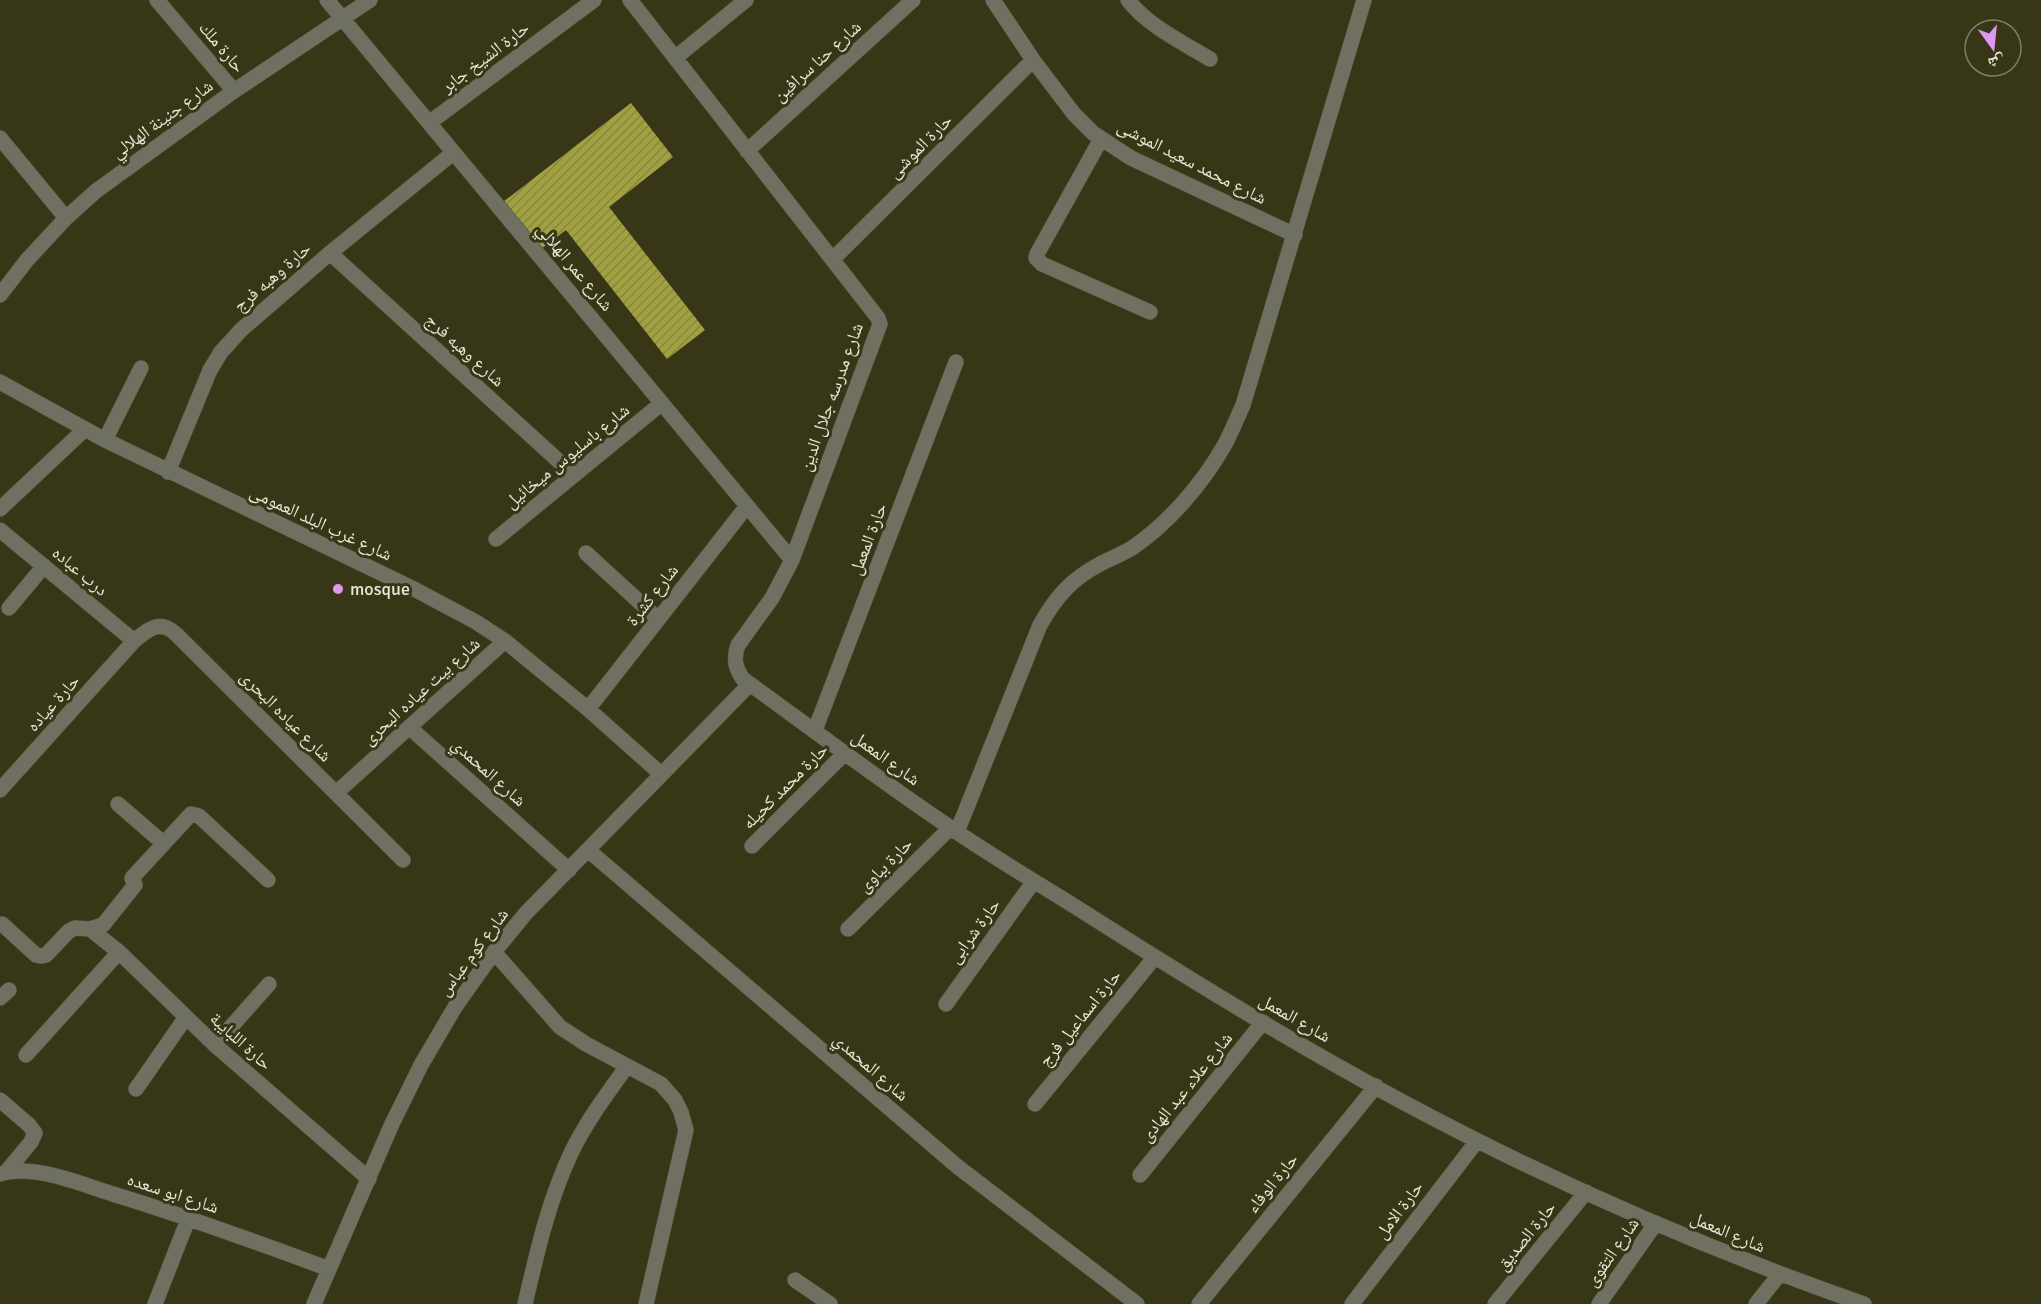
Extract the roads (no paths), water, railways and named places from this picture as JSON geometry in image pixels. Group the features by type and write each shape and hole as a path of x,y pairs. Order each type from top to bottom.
{"street":[{"name":"حارة ملك","path":"157,0 234,91"},
{"name":"شارع عمر الهلالي","path":"327,0 792,560"},
{"name":"شارع جنينة الهلالي","path":"0,295 27,260 66,218 96,191 234,91 370,0"},
{"name":"حارة الشيخ جابر","path":"429,123 594,0"},
{"name":"شارع مدرسه جلال الدين","path":"630,0 833,259 878,318 880,324 792,560 772,598 738,645 735,653 737,671 750,684"},
{"path":"675,58 746,0"},
{"name":"شارع حنا سرافين","path":"747,151 913,0"},
{"name":"شارع محمد سعيد الموشى","path":"993,0 1033,60 1074,114 1101,139 1131,158 1295,235"},
{"path":"1128,0 1136,10 1156,25 1210,59"},
{"path":"953,830 1040,625 1054,601 1074,581 1132,548 1167,519 1198,484 1224,446 1243,405 1364,0"},
{"name":"حارة الموشى","path":"833,259 1033,60"},
{"path":"0,138 66,218"},
{"path":"1101,139 1036,258 1042,264 1150,312"},
{"name":"حارة وهبه فرج","path":"168,472 210,370 221,352 241,330 330,253 453,153"},
{"name":"شارع وهبه فرج","path":"330,253 574,475"},
{"name":"حارة المعمل","path":"815,730 956,362"},
{"path":"105,440 141,368"},
{"name":"شارع غرب البلد العمومى","path":"0,382 168,472 435,599 476,622 505,641 588,709 661,774"},
{"name":"شارع باسليوس ميخائيل","path":"496,539 662,403"},
{"path":"0,508 84,429"},
{"name":"شارع كشرة","path":"588,709 747,506"},
{"name":"درب عباده","path":"0,530 134,641"},
{"path":"586,553 658,619"},
{"path":"9,608 44,566"},
{"name":"شارع عياده البحرى","path":"134,641 151,627 165,627 171,630 403,860"},
{"name":"حارة عياده","path":"0,790 134,641"},
{"name":"شارع بيت عياده البحرى","path":"336,794 505,641"},
{"name":"شارع المعمل","path":"750,684 953,830 1263,1023 1376,1086 1477,1141 1656,1224 1779,1275 1864,1304"},
{"name":"شارع كوم عباس","path":"314,1304 392,1126 421,1065 455,1007 494,952 526,913 750,684"},
{"name":"شارع المحمدي","path":"410,727 569,870"},
{"name":"حارة محمد كحيله","path":"752,846 845,753"},
{"path":"118,804 163,843"},
{"path":"2,924 36,955 42,956 75,927 97,928 108,921 135,885 132,878 187,816 195,814 268,880"},
{"name":"حارة بباوى","path":"848,929 953,830"},
{"name":"شارع المحمدي","path":"588,850 958,1167 1137,1304"},
{"name":"حارة شرابى","path":"946,1004 1034,881"},
{"name":"حارة اللبايبة","path":"90,929 119,952 215,1045 369,1179"},
{"path":"26,1055 119,952"},
{"path":"494,952 560,1027 586,1044 661,1084 675,1100 681,1112 686,1130 646,1304"},
{"name":"حارة اسماعيل فرج","path":"1035,1104 1155,957"},
{"path":"215,1045 269,984"},
{"path":"136,1089 186,1017"},
{"name":"شارع علاء عبد الهادى","path":"1140,1175 1263,1023"},
{"path":"525,1304 552,1200 573,1150 596,1110 627,1066"},
{"name":"حارة الوفاء","path":"1198,1304 1376,1086"},
{"path":"0,1100 35,1133 31,1142 4,1172"},
{"name":"حارة الامل","path":"1352,1304 1477,1141"},
{"name":"شارع ابو سعده","path":"4,1172 32,1172 56,1177 189,1217 329,1269"},
{"name":"حارة الصديق","path":"1496,1304 1586,1192"},
{"path":"154,1304 189,1217"},
{"name":"شارع التقوى","path":"1599,1304 1656,1224"},
{"path":"1756,1304 1779,1275"},
{"path":"795,1280 830,1304"}],"place":[{"name":"mosque","path":"338,589"}]}
